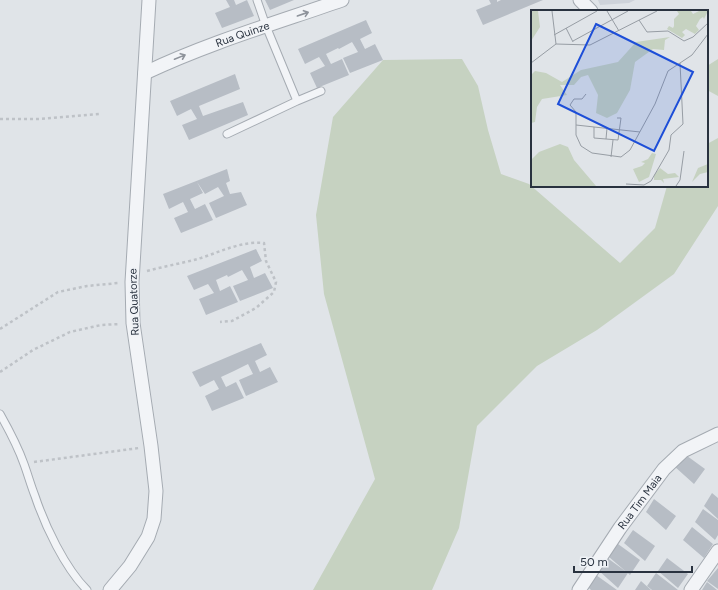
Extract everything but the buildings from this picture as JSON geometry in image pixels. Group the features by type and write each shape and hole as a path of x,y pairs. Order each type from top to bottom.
{"street":[{"name":"Rua Quatorze","path":"110,590 130,566 148,537 154,519 156,491 133,323 132,278 149,0"},
{"name":"Rua Quinze","path":"145,73 169,61 206,46 342,0"},
{"path":"580,0 590,10"},
{"name":"Rua Tim Maia","path":"579,590 620,528 664,469 683,451 718,434"},
{"path":"691,590 718,551"}],"lane":[{"path":"257,0 266,26 297,101"},
{"path":"227,134 321,91"},
{"path":"0,414 24,463 35,497 48,527 73,573 87,590"}],"path":[{"path":"0,119 38,119 99,114"},
{"path":"0,329 58,292 132,278 235,246 253,242 264,243 266,260 276,282 274,292 256,308 232,321 220,322"},
{"path":"0,372 33,350 70,332 101,325 133,323"},
{"path":"24,463 151,446"}],"shaded area":[{"path":"598,0 635,0 629,3 600,5"}],"green space":[{"path":"462,59 478,86 488,130 501,174 529,184 620,263 655,228 667,187 708,187 708,143 718,138 718,206 674,274 597,330 537,366 477,426 459,528 432,590 313,590 375,479 324,294 316,215 333,117 383,60"},
{"path":"718,59 718,96 708,91 708,65"}]}
